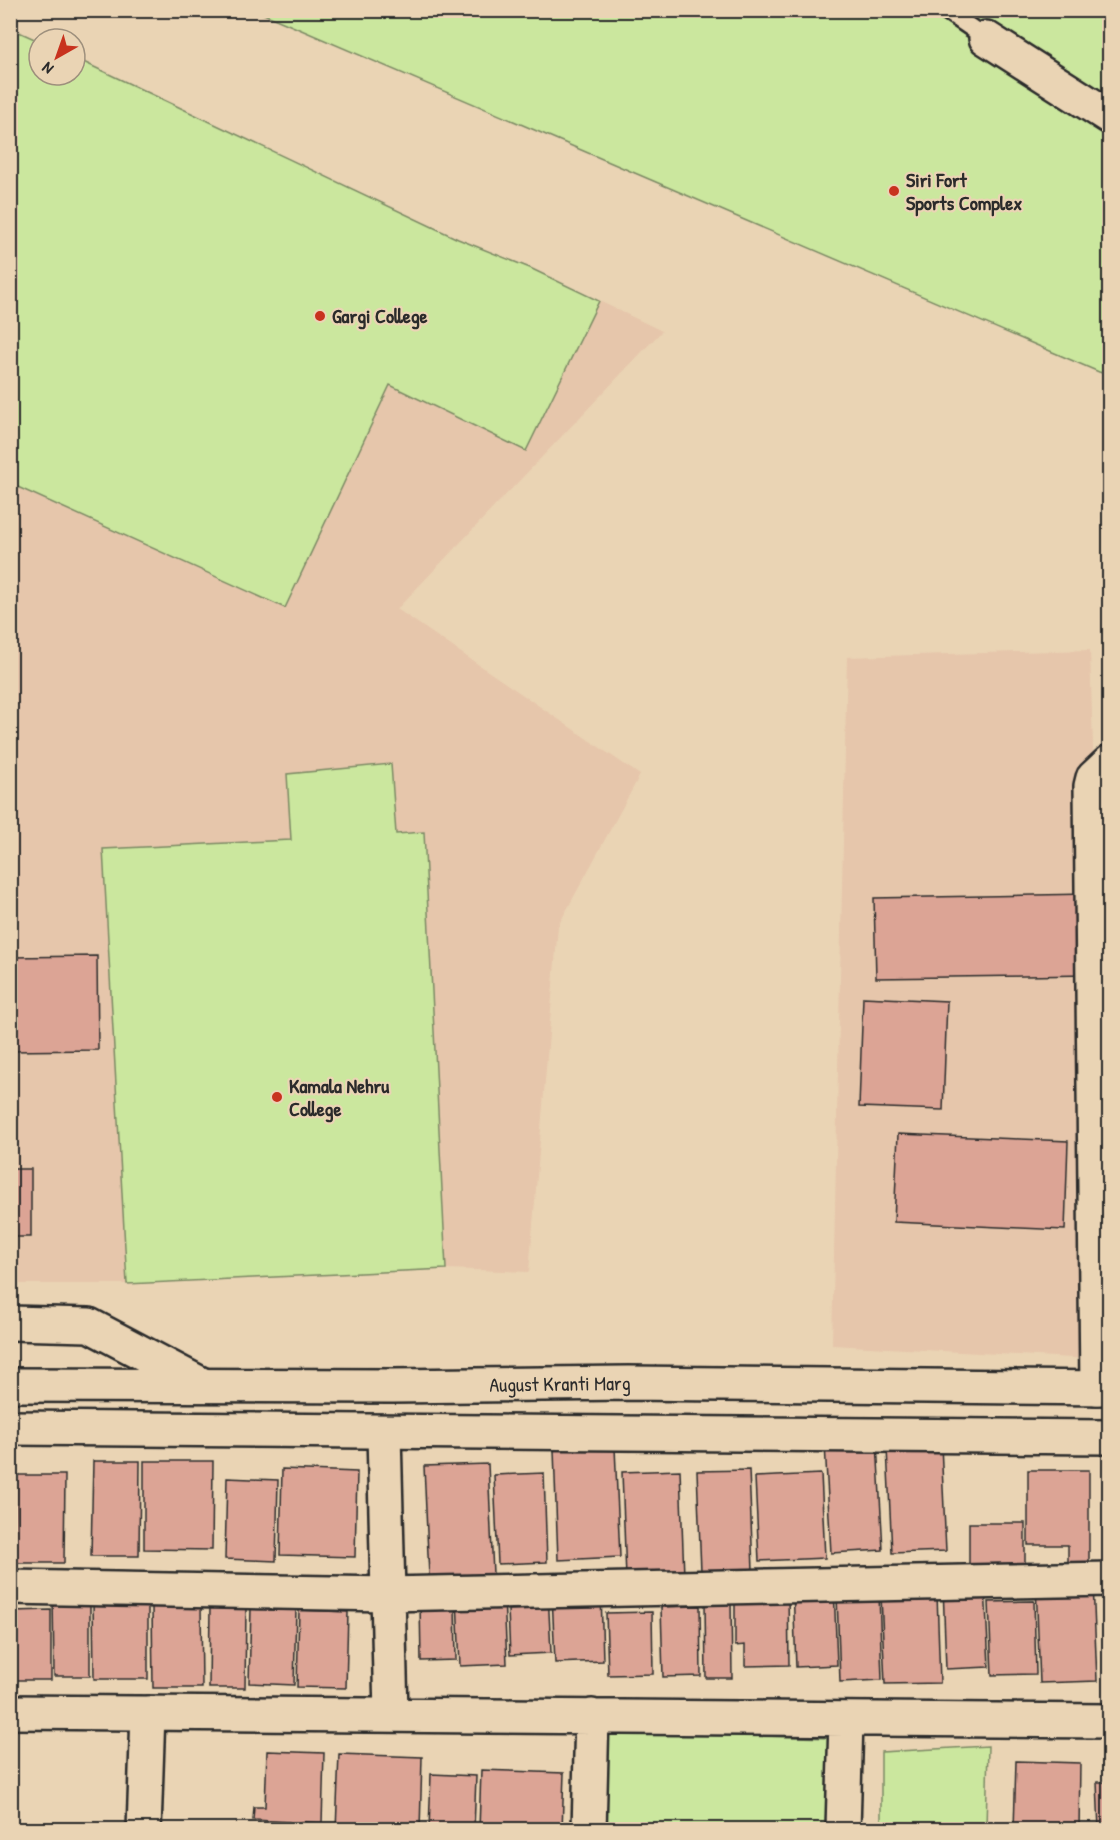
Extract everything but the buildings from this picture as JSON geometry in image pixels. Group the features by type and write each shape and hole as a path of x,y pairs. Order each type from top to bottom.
{"street":[{"path":"986,38 1110,117"},
{"path":"1103,1388 1091,786 1093,778 1110,762"},
{"path":"10,1323 89,1325 205,1386"},
{"name":"August Kranti Marg","path":"10,1385 628,1383 1103,1388"},
{"path":"10,1428 384,1433 1110,1437"},
{"path":"384,1433 391,1714"},
{"path":"10,1587 388,1594 1110,1579"},
{"path":"10,1712 1110,1721"},
{"path":"144,1830 148,1713"},
{"path":"589,1830 592,1716"},
{"path":"843,1830 846,1719"}],"lane":[{"path":"945,10 986,38"}],"shaded area":[{"name":"Kamala Nehru College","path":"10,28 27,36 27,87 87,87 87,64 458,239 530,268 662,331 397,609 640,775 558,926 529,1272 446,1269 128,1284 11,1284"},
{"path":"1090,650 1109,1262 1109,1360 832,1345 847,657"}],"green space":[{"name":"Siri Fort Sports Complex","path":"257,11 1109,11 1109,375 1099,372"},
{"name":"Gargi College","path":"10,28 27,36 27,87 87,87 87,64 458,239 530,268 599,301 526,451 390,385 285,608 11,484"},
{"path":"391,764 396,834 424,832 446,1269 127,1284 103,849 291,840 287,774"},
{"path":"602,1731 830,1738 826,1829 601,1830"},
{"path":"988,1746 986,1829 881,1829 881,1752"}],"place":[{"name":"Siri Fort Sports Complex","path":"894,191"},
{"name":"Gargi College","path":"320,316"},
{"name":"Kamala Nehru College","path":"277,1097"}]}
